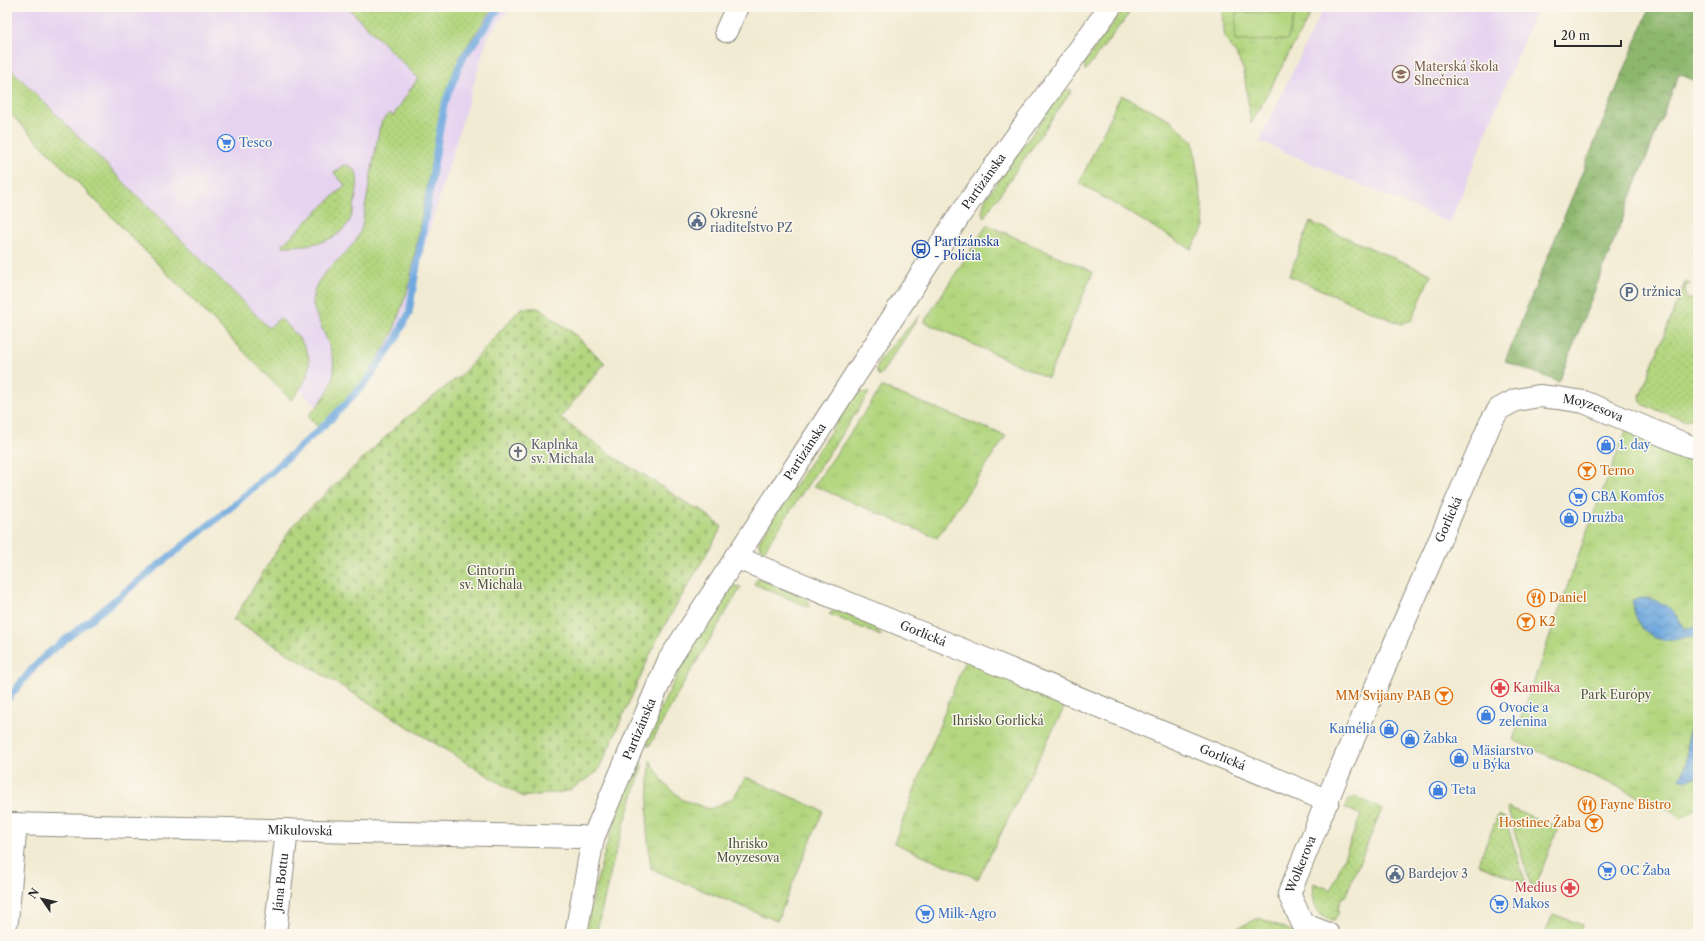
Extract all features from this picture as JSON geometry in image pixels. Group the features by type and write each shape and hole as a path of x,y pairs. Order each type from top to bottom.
{"street":[{"path":"726,31 737,7"},
{"name":"Partizánska","path":"576,934 593,838 669,660 961,213 1110,7"},
{"name":"Moyzesova","path":"1491,422 1500,409 1516,400 1539,396 1558,398 1584,402 1689,446 1698,448"},
{"name":"Gorlická","path":"735,557 1328,801 1491,422"},
{"name":"Wolkerova","path":"1328,801 1289,894 1303,924 1328,934"},
{"path":"7,921 12,824"},
{"name":"Mikulovská","path":"12,824 593,838"},
{"name":"Jána Bottu","path":"275,934 286,830"}],"shaded area":[{"path":"7,7 511,7 488,36 398,334 330,420 7,89"},
{"name":"Materská škola Slnečnica","path":"1324,7 1537,7 1450,223 1259,141"}],"green space":[{"path":"347,7 494,7 460,56 442,104 409,286 392,335 364,381 319,428 308,416 319,404 331,384 334,374 334,364 327,341 316,316 313,297 321,278 352,246 358,236 362,226 379,130 382,121 390,113 393,116 418,78"},
{"path":"1125,7 1134,7 1085,71 1084,65 1086,60"},
{"path":"1221,7 1314,7 1251,124 1244,71 1236,54 1225,38"},
{"path":"1650,7 1698,7 1698,82 1679,74 1559,382 1505,361"},
{"path":"1236,12 1295,14 1287,40 1235,41"},
{"path":"7,65 269,328 280,318 290,328 305,347 309,366 307,376 301,388 291,400 7,110"},
{"path":"1066,90 1072,90 984,217 982,213 985,199 1061,94"},
{"path":"1121,95 1169,119 1193,142 1205,227 1191,249 1079,183"},
{"path":"346,165 352,167 356,172 357,182 356,196 350,220 342,230 332,238 320,242 307,245 281,246 345,185 334,173 342,166"},
{"path":"1310,222 1431,274 1412,320 1401,324 1289,276"},
{"path":"987,225 1093,272 1048,378 924,322"},
{"path":"1689,282 1690,284 1685,286 1686,299 1693,299 1698,351 1698,414 1691,419 1684,420 1644,405 1641,402 1640,396 1685,283"},
{"name":"Cintorín sv. Michala","path":"521,308 538,308 572,332 605,363 560,418 615,458 697,510 699,508 722,527 659,635 597,772 568,791 523,797 233,620 293,525 400,423 462,374"},
{"path":"920,315 879,377 876,369 880,359"},
{"path":"882,387 1006,436 937,538 814,486"},
{"path":"862,392 869,393 763,552 759,545 760,539 848,405 855,396"},
{"name":"Park Európy","path":"1630,421 1698,448 1698,806 1682,819 1672,811 1513,740 1588,528"},
{"path":"758,578 804,597 809,602 809,607 754,584"},
{"path":"730,585 741,587 681,688 649,747 646,740 675,680"},
{"path":"834,611 839,611 857,617 869,623 874,626 881,636 829,614"},
{"name":"Ihrisko Gorlická","path":"968,652 1071,694 978,879 894,843"},
{"path":"638,760 641,762 642,767 615,854 596,934 585,934 594,891 612,828 634,766"},
{"name":"Ihrisko Moyzesova","path":"650,760 665,784 683,800 710,809 733,798 746,777 823,811 777,921 651,869 647,830"},
{"path":"1356,797 1382,809 1345,897 1342,897 1337,911 1339,912 1334,920 1328,919 1319,912 1316,907 1313,895 1314,883 1331,890 1361,815 1345,808 1349,800"},
{"path":"1507,807 1558,827 1535,888 1531,886"},
{"path":"1498,815 1505,818 1526,884 1478,864"},
{"path":"1553,914 1582,925 1578,934 1545,934"},
{"path":"1259,918 1300,934 1252,934 1238,928"}],"water":[{"path":"1643,598 1657,601 1668,607 1677,617 1684,630 1698,625 1698,636 1664,640 1650,635 1637,620 1633,607 1632,600"},
{"path":"1698,706 1698,742 1696,756 1698,760 1698,776 1687,780 1679,778 1685,768 1688,736"}],"waterway":[{"path":"7,700 33,668 46,655 235,504 330,420 366,382 395,341 409,313 444,105 462,59 500,7"}],"place":[{"name":"Materská škola Slnečnica","path":"1401,74"},
{"name":"Tesco","path":"226,143"},
{"name":"Okresné riaditeľstvo PZ","path":"697,221"},
{"name":"Partizánska - Polícia","path":"921,249"},
{"name":"tržnica","path":"1629,292"},
{"name":"1. day","path":"1606,445"},
{"name":"Kaplnka sv. Michala","path":"518,452"},
{"name":"Terno","path":"1587,471"},
{"name":"CBA Komfos","path":"1578,497"},
{"name":"Družba","path":"1569,518"},
{"name":"Daniel","path":"1536,598"},
{"name":"K2","path":"1526,622"},
{"name":"Kamilka","path":"1500,688"},
{"name":"MM Svijany PAB","path":"1444,696"},
{"name":"Ovocie a zelenina","path":"1486,715"},
{"name":"Kamélia","path":"1389,729"},
{"name":"Žabka","path":"1410,739"},
{"name":"Mäsiarstvo u Býka","path":"1459,758"},
{"name":"Teta","path":"1438,790"},
{"name":"Fayne Bistro","path":"1587,805"},
{"name":"Hostinec Žaba","path":"1594,823"},
{"name":"OC Žaba","path":"1607,871"},
{"name":"Bardejov 3","path":"1395,874"},
{"name":"Medius","path":"1570,888"},
{"name":"Makos","path":"1499,904"},
{"name":"Milk-Agro","path":"925,914"}]}
